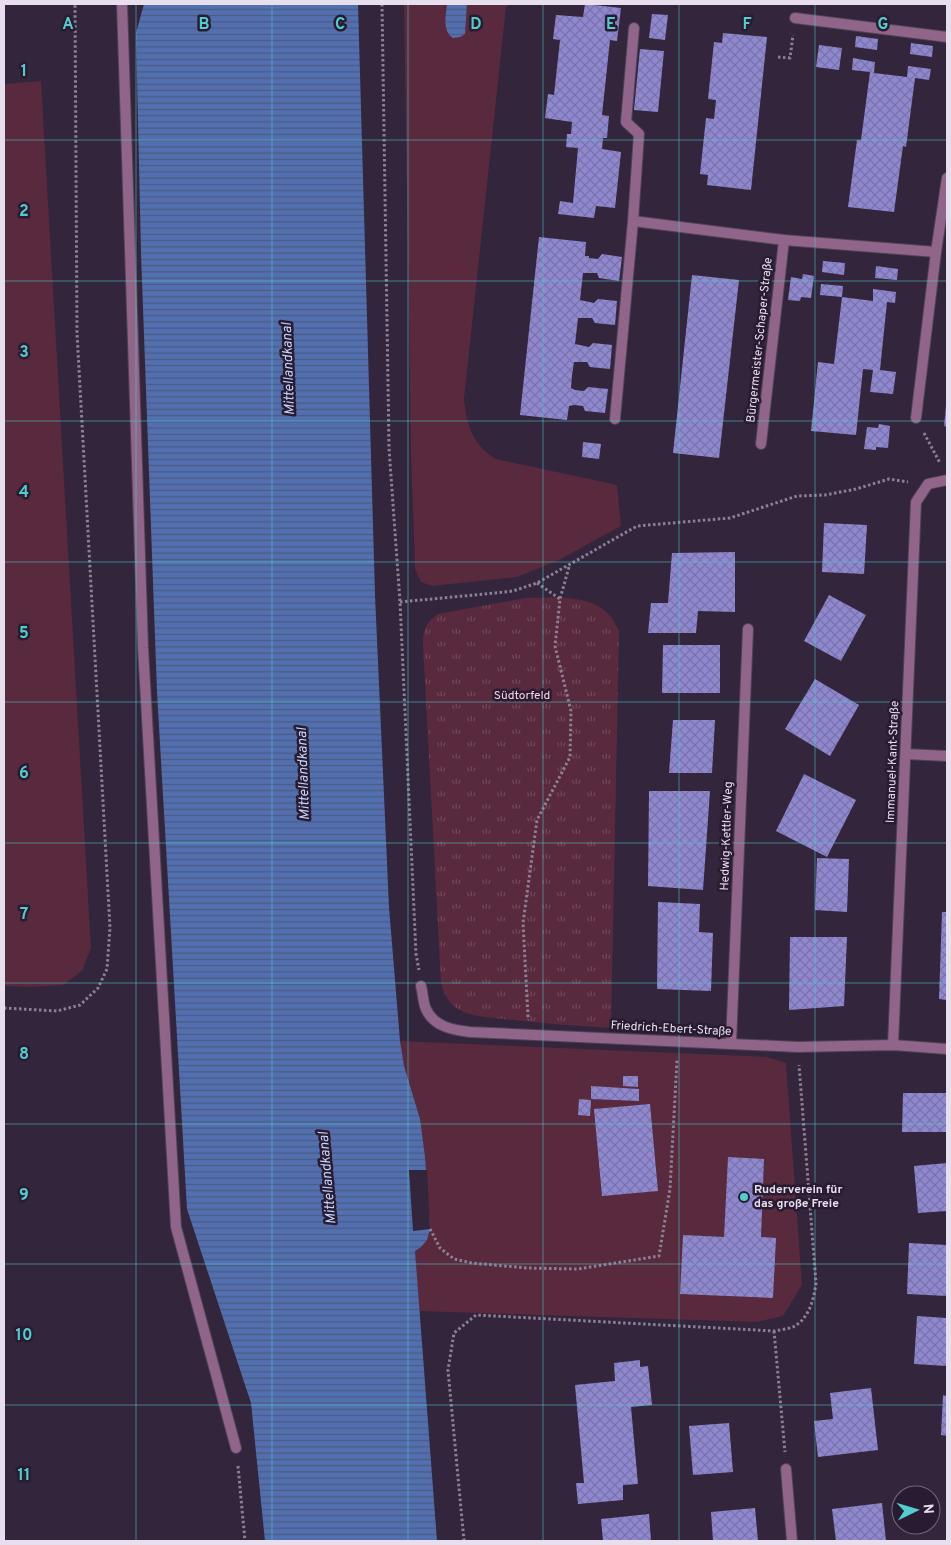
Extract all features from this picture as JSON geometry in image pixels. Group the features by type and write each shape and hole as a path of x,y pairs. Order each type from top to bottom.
{"street":[{"path":"122,4 143,648 176,1227 236,1448"},
{"path":"795,18 947,36"},
{"path":"615,419 639,134 626,122 634,28"},
{"path":"916,418 947,178"},
{"path":"633,222 784,240 936,252"},
{"name":"Bürgermeister-Schaper-Straße","path":"761,444 784,240"},
{"path":"928,484 947,480"},
{"name":"Immanuel-Kant-Straße","path":"894,1045 916,502 928,484"},
{"name":"Hedwig-Kettler-Weg","path":"731,1044 748,629"},
{"path":"906,754 947,756"},
{"name":"Friedrich-Ebert-Straße","path":"421,986 426,1010 436,1023 451,1029 470,1032 798,1047 894,1045 947,1049"},
{"path":"786,1469 792,1541"}],"path":[{"path":"4,1008 57,1010 80,1005 98,988 107,968 110,928 77,333 75,4"},
{"path":"382,4 389,448 400,602 416,954 421,986"},
{"path":"778,57 790,58 793,30"},
{"path":"916,418 943,468"},
{"path":"400,602 513,591 537,583 637,526 730,518 797,496 825,495 856,489 889,479 928,484"},
{"path":"529,1035 523,923 537,820 570,757 571,711 555,646 560,599 569,566"},
{"path":"537,583 560,599"},
{"path":"430,1229 440,1248 454,1259 472,1263 527,1268 578,1269 659,1256 670,1189 678,1041"},
{"path":"464,1541 448,1370 454,1333 476,1315 774,1331 794,1326 805,1316 814,1301 816,1283 798,1047"},
{"path":"774,1331 786,1469"},
{"path":"236,1448 245,1541"}],"green space":[{"path":"404,4 447,4 446,29 465,33 467,4 510,4 506,7 464,399 472,433 481,447 496,459 617,485 621,526 559,560 517,577 432,586 421,582 415,569 411,455"},
{"path":"41,81 91,948 82,971 63,985 29,987 4,986 4,84"},
{"name":"Südtorfeld","path":"525,598 571,598 583,600 603,609 611,617 619,631 611,1028 474,1015 463,1012 452,1004 441,984 424,635 428,623 438,614"},
{"path":"400,1041 767,1057 786,1063 802,1285 783,1316 757,1322 419,1311"}],"water":[{"name":"Mittellandkanal","path":"144,4 358,4 375,595 389,907 400,1041 404,1066 420,1119 425,1157 430,1229 427,1240 415,1251 437,1541 265,1541 251,1403 187,1209 157,692 141,253 136,33"},
{"path":"447,4 467,4 465,34 460,37 453,38 447,31"}],"pier":[{"path":"409,1170 427,1170 430,1229 413,1231"}],"building":[{"path":"585,4 621,8 617,41 610,40 602,115 609,116 607,138 603,138 602,149 621,152 615,208 596,206 594,218 558,214 560,201 573,203 578,148 566,147 567,134 571,134 572,122 545,118 548,94 554,95 560,40 553,39 556,15 583,17"},
{"path":"652,14 668,15 665,40 649,38"},
{"path":"723,33 767,37 751,190 707,185 708,175 700,174 706,118 714,119 716,100 708,99 714,42 722,43"},
{"path":"856,36 878,39 877,50 855,47"},
{"path":"911,43 933,46 932,57 910,54"},
{"path":"819,45 842,48 839,70 816,67"},
{"path":"640,49 664,51 658,112 634,110"},
{"path":"853,58 875,62 874,73 907,77 908,66 931,69 929,80 915,78 906,147 903,146 894,212 848,207 857,140 861,140 870,72 852,70"},
{"path":"539,237 586,242 585,256 589,256 589,258 598,259 602,254 622,257 619,281 599,278 597,273 583,273 580,300 594,303 598,299 617,301 615,325 595,323 592,318 578,318 575,344 589,347 593,343 612,345 610,369 590,367 587,362 574,362 572,375 571,388 575,390 584,391 588,387 608,389 605,413 585,411 583,406 574,405 569,406 567,420 520,415"},
{"path":"823,261 845,263 844,275 822,272"},
{"path":"876,266 898,269 897,280 875,278"},
{"path":"803,274 814,276 811,298 801,297 800,301 788,300 791,277 802,279"},
{"path":"692,275 739,280 719,458 673,453"},
{"path":"821,284 843,286 842,297 820,295"},
{"path":"873,289 896,292 895,303 887,302 880,370 896,372 893,394 870,392 873,370 863,369 856,435 811,431 818,362 834,364 842,297 873,301"},
{"path":"947,406 947,427 944,426"},
{"path":"879,424 890,426 888,448 864,449 867,427 878,428"},
{"path":"583,442 601,444 599,459 582,457"},
{"path":"824,523 867,525 864,574 822,572"},
{"path":"735,552 735,612 698,611 696,633 648,633 651,603 668,603 672,553"},
{"path":"829,595 866,615 841,661 804,641"},
{"path":"663,645 720,645 720,693 662,693"},
{"path":"815,679 859,705 830,756 785,729"},
{"path":"673,720 715,720 712,773 669,773"},
{"path":"804,774 856,800 827,857 776,831"},
{"path":"649,791 710,791 703,890 648,886"},
{"path":"817,858 849,859 847,912 815,910"},
{"path":"658,902 700,904 699,932 713,933 711,991 657,989"},
{"path":"942,912 947,912 947,1000 939,999"},
{"path":"790,937 847,937 844,1006 789,1010"},
{"path":"623,1076 638,1076 638,1087 623,1086"},
{"path":"591,1086 639,1089 639,1101 591,1099"},
{"path":"903,1093 947,1093 947,1132 902,1132"},
{"path":"579,1099 591,1100 590,1116 578,1115"},
{"path":"650,1104 658,1191 602,1196 594,1109"},
{"name":"Ruderverein für das große Freie","path":"728,1157 764,1159 761,1237 776,1238 773,1298 680,1294 683,1235 724,1237"},
{"path":"947,1163 947,1211 918,1213 914,1166"},
{"path":"909,1243 947,1245 947,1296 907,1294"},
{"path":"917,1316 947,1318 947,1366 914,1364"},
{"path":"640,1360 640,1367 648,1366 652,1405 631,1407 638,1484 623,1485 623,1500 578,1504 576,1483 584,1483 575,1385 615,1381 614,1363"},
{"path":"871,1388 878,1450 818,1457 814,1421 833,1419 830,1393"},
{"path":"943,1395 947,1396 947,1436 941,1435"},
{"path":"729,1423 733,1472 693,1475 689,1426"},
{"path":"882,1503 886,1541 836,1541 832,1509"},
{"path":"755,1508 758,1541 713,1541 711,1512"},
{"path":"649,1514 651,1541 603,1541 601,1519"}],"place":[{"name":"Ruderverein für das große Freie","path":"744,1197"}]}
